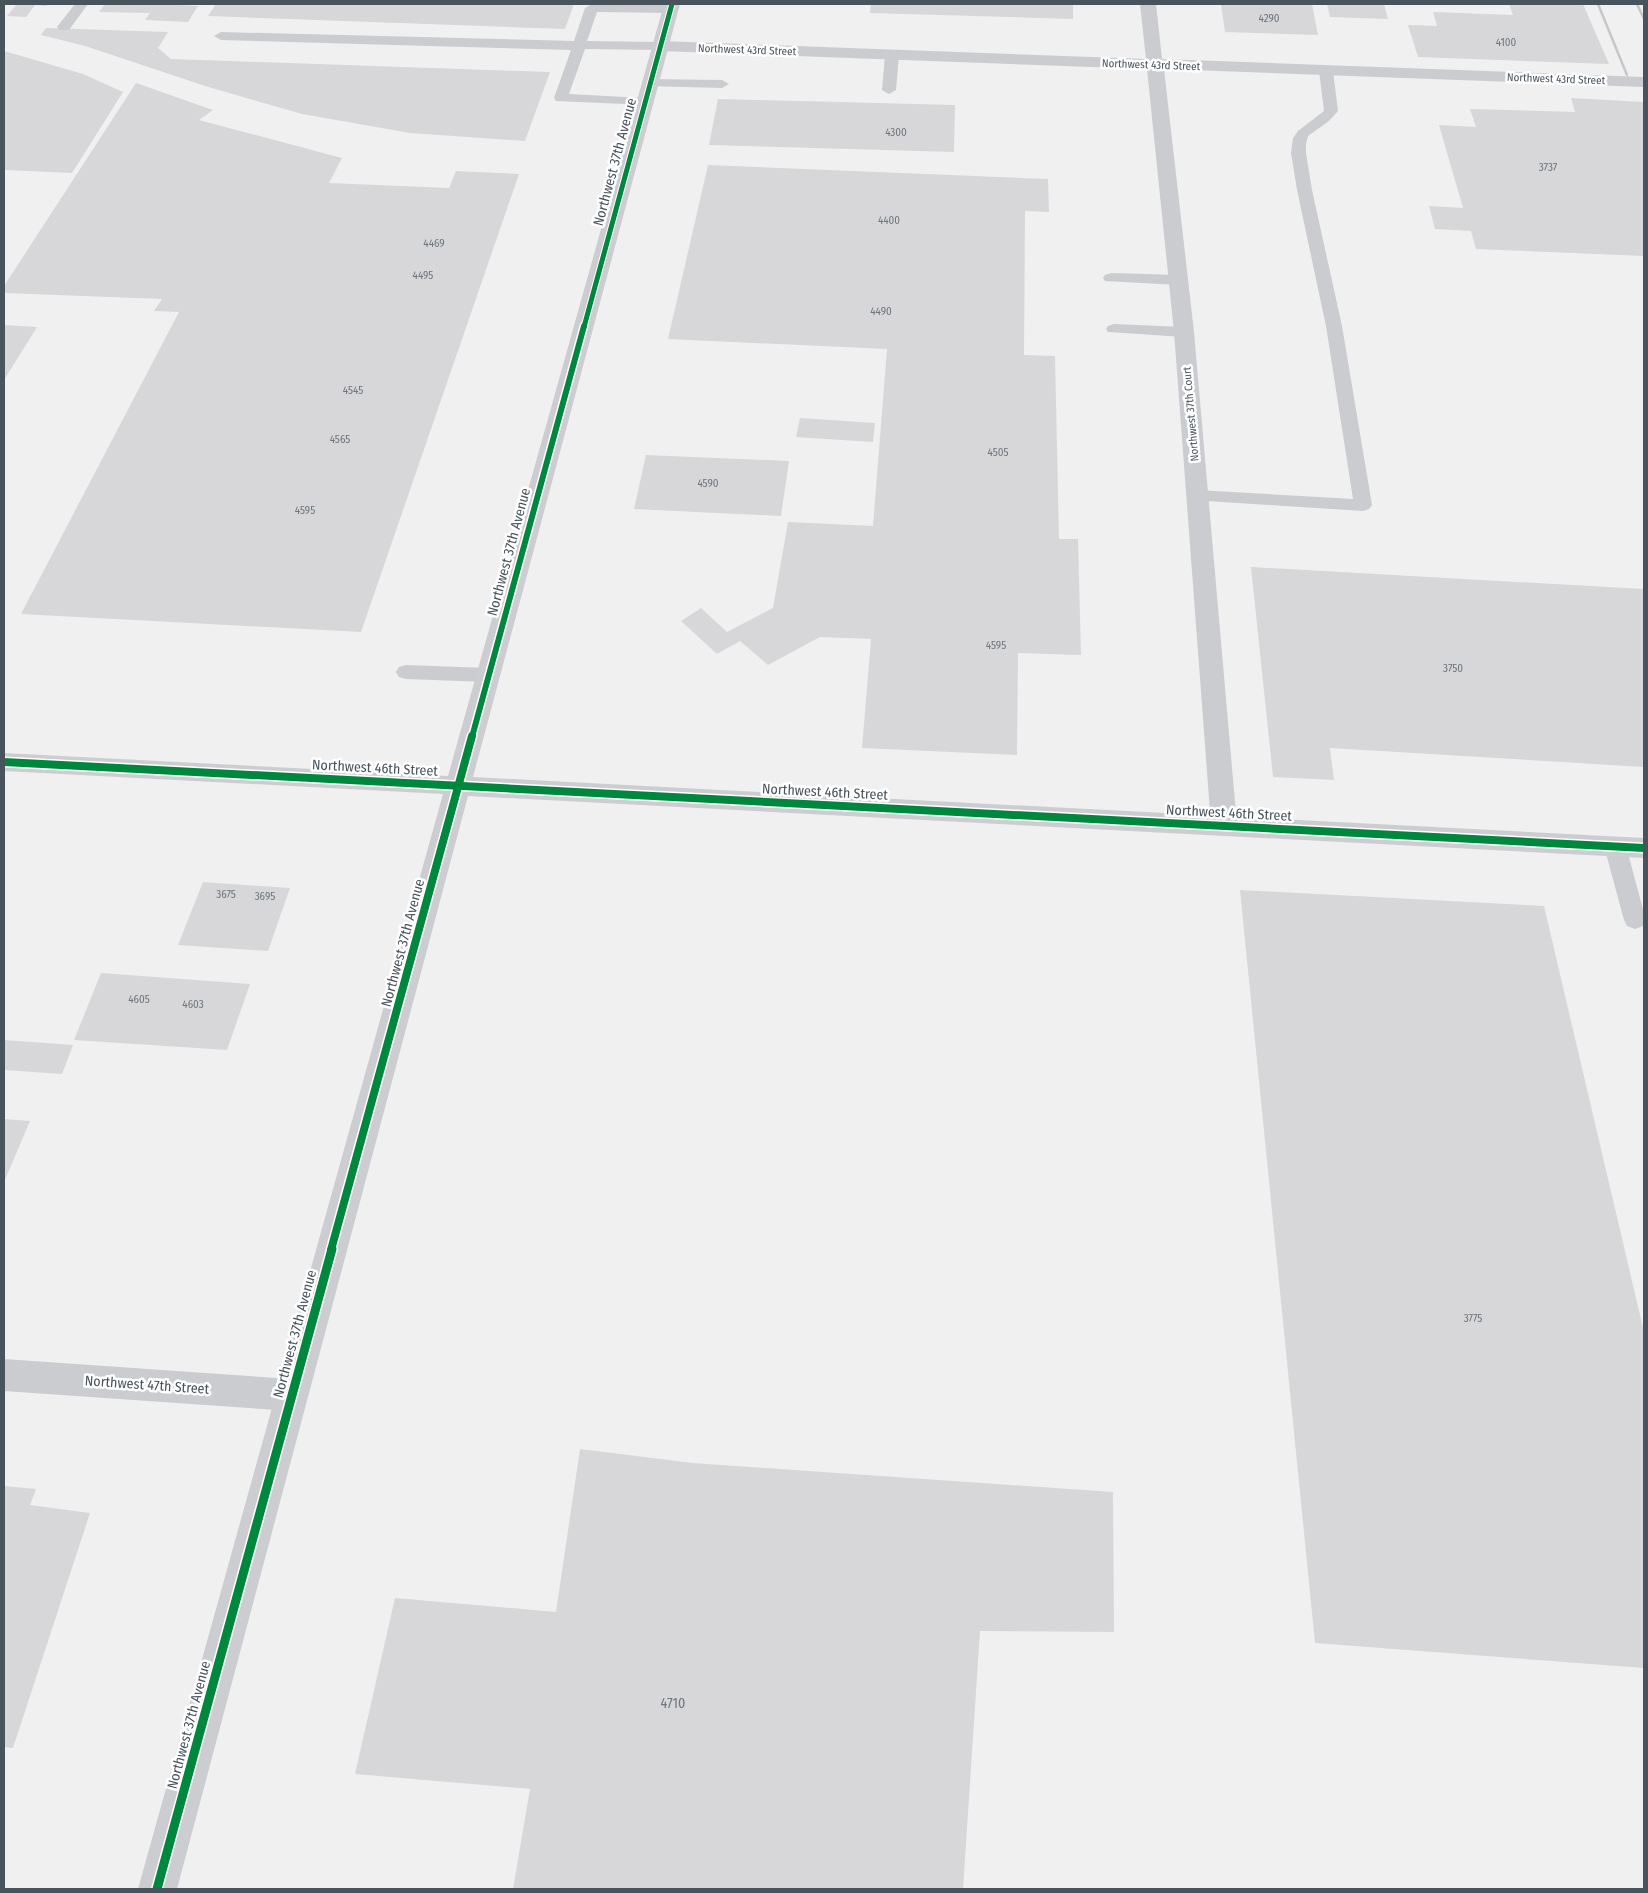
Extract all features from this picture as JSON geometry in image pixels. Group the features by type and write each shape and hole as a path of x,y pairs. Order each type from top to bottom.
{"street":[{"name":"Northwest 37th Court","path":"1148,4 1184,332 1224,825"},
{"name":"Northwest 37th Avenue","path":"157,1889 671,6"},
{"name":"Northwest 43rd Street","path":"660,46 1643,82"},
{"name":"Northwest 46th Street","path":"4,762 1644,848"},
{"name":"Northwest 47th Street","path":"4,1376 291,1395"}],"lane":[{"path":"64,27 80,4"},
{"path":"644,102 561,98 592,8 671,6"},
{"path":"220,36 565,46 660,46"},
{"path":"889,90 892,55"},
{"path":"1197,496 1364,505 1333,313 1305,193 1298,149 1299,138 1307,130 1327,118 1331,111 1326,71"},
{"path":"650,83 722,84"},
{"path":"1111,278 1178,280"},
{"path":"1114,329 1184,332"},
{"path":"406,672 488,675"},
{"path":"1615,846 1635,920"}],"building":[{"path":"17,4 48,4 46,6 35,5 26,17 7,16"},
{"path":"105,4 198,6 188,22 145,20 150,13 99,12"},
{"path":"216,4 574,4 565,29 208,16"},
{"path":"871,4 1073,4 1073,19 870,13"},
{"path":"1221,4 1312,4 1318,35 1225,32"},
{"path":"1327,4 1384,4 1388,19 1330,17"},
{"path":"1509,4 1583,4 1609,64 1418,57 1408,25 1437,26 1433,12 1513,15"},
{"path":"46,28 168,32 158,48 171,59 550,72 525,141 410,133 302,114 205,86 85,46 41,35"},
{"path":"4,51 83,74 123,92 72,173 4,170"},
{"path":"136,83 213,110 199,120 342,158 329,183 449,188 456,171 519,174 361,632 21,614 179,312 154,311 162,299 4,293 4,286"},
{"path":"1571,98 1644,102 1644,256 1476,249 1471,231 1435,229 1429,206 1463,208 1439,125 1476,127 1470,109 1575,112"},
{"path":"718,99 955,105 954,152 709,145"},
{"path":"708,165 1048,179 1049,212 1025,211 1024,355 1055,356 1059,539 1078,539 1081,655 1018,653 1017,755 862,748 871,639 820,637 768,665 740,641 717,654 681,621 701,608 727,632 773,608 788,522 873,526 887,349 668,339"},
{"path":"4,325 37,327 4,380"},
{"path":"800,418 875,423 873,442 796,437"},
{"path":"646,455 789,461 781,516 634,509"},
{"path":"1251,567 1644,589 1644,767 1330,748 1334,780 1273,777"},
{"path":"203,882 290,888 268,951 178,945"},
{"path":"1240,890 1544,906 1644,1332 1644,1668 1315,1643"},
{"path":"101,973 250,984 227,1050 74,1040"},
{"path":"4,1040 73,1045 62,1074 4,1070"},
{"path":"4,1119 30,1121 4,1182"},
{"path":"580,1449 693,1463 1113,1492 1114,1632 980,1631 963,1889 513,1889 530,1789 355,1774 395,1598 556,1612"},
{"path":"4,1486 36,1489 30,1505 90,1513 13,1748 4,1747"}],"railway":[{"path":"1598,4 1627,75"},
{"path":"1637,4 1644,19"}],"cycle path":[{"path":"157,1889 672,4"},
{"path":"4,762 1644,848"}]}
